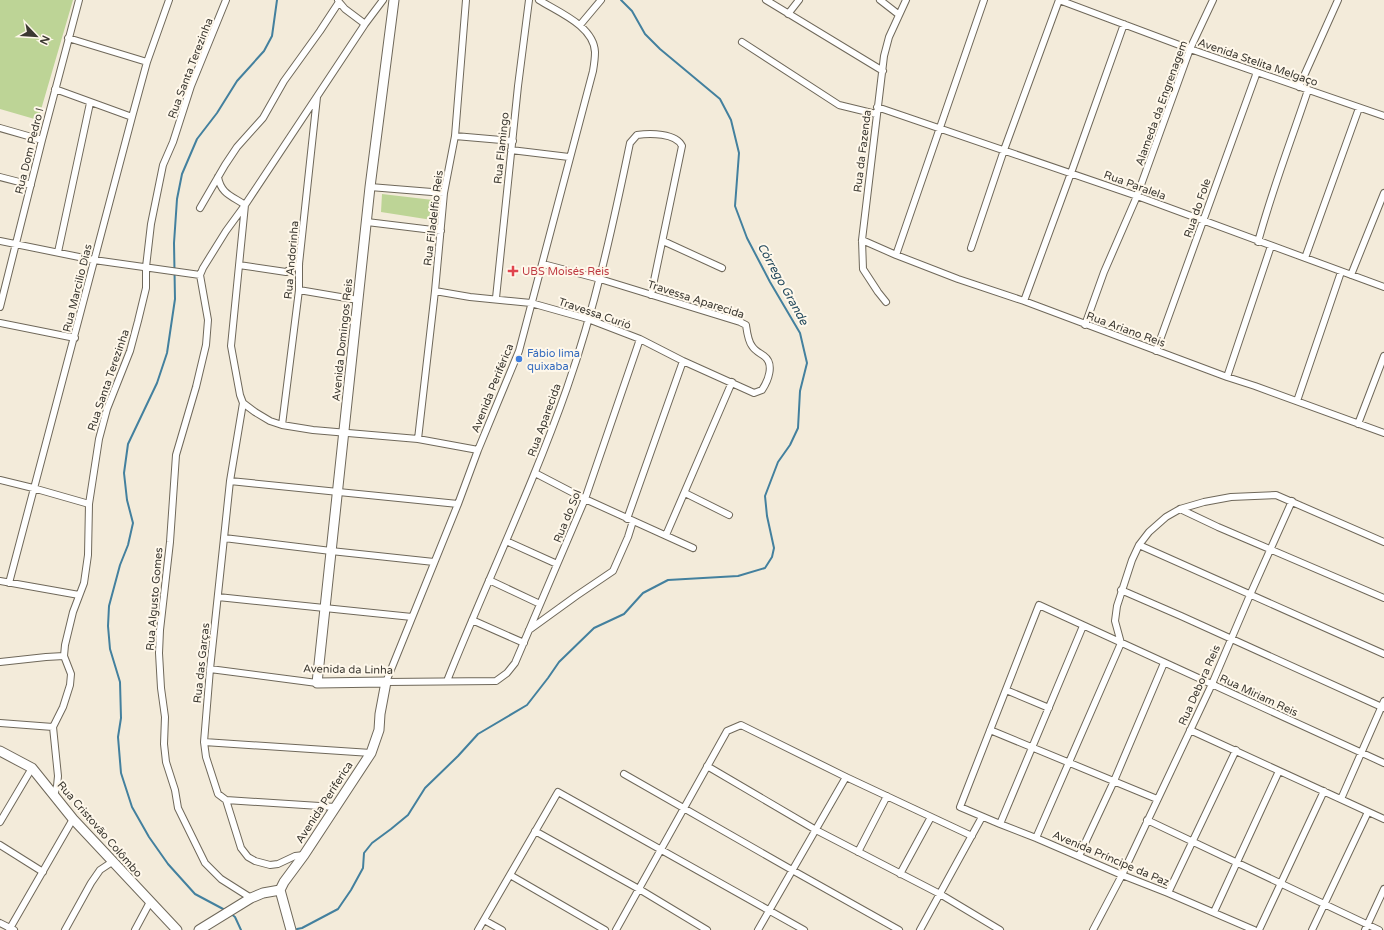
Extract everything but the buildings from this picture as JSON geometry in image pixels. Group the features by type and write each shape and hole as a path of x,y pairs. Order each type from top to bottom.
{"street":[{"name":"Rua Dom Pedro I","path":"0,308 68,38 79,0"},
{"name":"Rua Marcilio Dias","path":"9,583 33,488 75,338 132,116 147,62 169,0"},
{"name":"Rua Santa Terezinha","path":"53,727 63,707 70,685 71,674 64,656 65,638 84,583 88,555 88,504 93,470 102,426 107,409 130,351 146,288 146,267 151,224 164,165 191,86 226,0"},
{"path":"0,241 94,260 200,275 226,231 245,205 365,24 383,0"},
{"name":"Avenida Domingos Reis","path":"317,683 370,187 394,0"},
{"name":"Rua Filadelfio Reis","path":"418,439 435,291 444,194 455,136 466,0"},
{"name":"Rua Flamingo","path":"496,298 518,86 529,0"},
{"path":"539,0 580,25 601,0"},
{"path":"766,0 883,71"},
{"path":"788,14 799,0"},
{"path":"880,0 898,14"},
{"name":"Rua da Fazenda","path":"886,302 864,269 862,240 884,56 889,37 898,14 906,0"},
{"path":"896,255 984,0"},
{"path":"971,248 1004,150 1059,0"},
{"name":"Avenida Stelita Melgaço","path":"1059,0 1190,49 1384,116"},
{"name":"Alameda da Engrenagem","path":"1085,325 1104,272 1137,196 1190,49 1213,0"},
{"path":"1299,87 1338,0"},
{"path":"200,208 238,147 263,118 284,81 320,31 338,1 345,9 365,24"},
{"path":"1024,301 1124,24"},
{"name":"Avenida Periférica","path":"386,682 519,351 543,264 569,157 593,71 595,52 592,39 580,25"},
{"path":"68,38 147,62"},
{"path":"742,42 839,105 876,114"},
{"name":"Rua do Fole","path":"1156,351 1257,72"},
{"path":"55,89 90,103 132,116"},
{"path":"1258,242 1267,207 1308,90"},
{"name":"Rua Andorinha","path":"282,425 298,290 299,264 317,96"},
{"path":"58,252 90,103"},
{"name":"Rua Paralela","path":"878,107 1137,196 1258,242 1384,287"},
{"path":"1305,258 1359,108"},
{"path":"0,128 42,140"},
{"name":"Rua Aparecida","path":"447,681 535,473 567,387 600,279 630,143 637,135 649,133 674,138 680,141 682,146 663,241"},
{"path":"455,136 513,140"},
{"path":"511,150 569,157"},
{"path":"0,177 31,185"},
{"path":"218,177 221,188 245,205"},
{"path":"370,187 444,194"},
{"path":"1351,275 1384,193"},
{"path":"245,205 230,346 243,403 265,418 282,425 313,430 418,439 478,450"},
{"path":"367,222 441,231"},
{"name":"Rua Ariano Reis","path":"862,240 958,279 1024,301 1085,325 1384,433"},
{"path":"651,295 663,241 722,268"},
{"path":"1227,377 1271,246"},
{"path":"239,265 286,272 299,264"},
{"name":"Travessa Aparecida","path":"543,264 600,279 746,325 752,347 766,357 770,370 766,384 762,390 754,392 735,384"},
{"path":"1297,401 1341,272"},
{"name":"Rua Algusto Gomes","path":"200,275 208,320 206,345 194,395 176,454 170,542 160,630 160,688 165,717 164,744 166,762 175,790 178,808 205,862 221,879 251,898"},
{"path":"298,290 358,300"},
{"name":"Travessa Curió","path":"435,291 531,303 588,319 640,339 683,361 735,384"},
{"path":"0,323 75,338"},
{"name":"Rua do Sol","path":"487,682 496,681 507,673 515,663 524,643 585,499 640,339"},
{"path":"1358,424 1384,356"},
{"path":"529,630 613,571 628,537 630,520 683,361"},
{"path":"666,536 735,384"},
{"name":"Rua das Garças","path":"243,403 230,481 210,669 204,742 206,758 218,794 226,800 241,848 248,857 255,861 270,865 278,864 295,856 304,855"},
{"path":"535,473 585,499 693,548"},
{"path":"0,480 88,504"},
{"path":"230,481 458,504"},
{"path":"685,492 729,514"},
{"path":"1036,838 1121,643 1115,621 1116,606 1132,560 1139,545 1149,532 1166,517 1180,509 1204,502 1231,497 1276,495 1384,542"},
{"name":"Rua Debora Reis","path":"1093,930 1122,876 1212,684 1292,501"},
{"path":"1180,509 1218,527 1384,598"},
{"path":"224,538 331,552 434,562"},
{"path":"506,541 557,564"},
{"path":"1139,545 1384,654"},
{"path":"489,580 540,604"},
{"path":"0,582 79,595"},
{"path":"1121,590 1383,705 1341,799"},
{"path":"218,597 412,617"},
{"name":"Rua Miriam Reis","path":"1006,690 1039,605 1384,763"},
{"path":"472,620 524,643"},
{"path":"1000,824 1083,626"},
{"path":"0,662 46,656 64,656"},
{"path":"1079,856 1114,781 1164,663"},
{"name":"Avenida da Linha","path":"210,669 317,683 447,681 487,682"},
{"name":"Avenida Periferica","path":"280,890 371,753 379,730 380,714 386,682"},
{"path":"1049,708 1006,690 990,730 1157,800"},
{"path":"0,723 53,727 58,776 54,795"},
{"path":"616,930 727,731 741,725 846,777 972,836"},
{"name":"Avenida Príncipe da Paz","path":"990,730 960,807 1254,930"},
{"path":"1190,730 1384,819"},
{"path":"204,742 371,753"},
{"name":"Rua Cristovão Colômbo","path":"0,750 32,768 73,819 177,930"},
{"path":"1168,893 1236,750"},
{"path":"707,766 816,830 940,894 1000,930"},
{"path":"0,822 32,768"},
{"path":"1214,912 1279,771"},
{"path":"624,774 899,930"},
{"path":"758,930 846,777"},
{"path":"1259,930 1324,791"},
{"path":"478,930 558,792 804,930"},
{"path":"858,852 887,796"},
{"path":"226,800 335,807"},
{"path":"1312,930 1368,812"},
{"path":"920,930 982,816"},
{"path":"900,874 931,817"},
{"path":"0,923 11,929 73,819"},
{"path":"1147,820 1324,904 1366,928 1378,930"},
{"path":"535,831 639,889 707,930"},
{"path":"0,845 43,872"},
{"path":"65,930 91,883 100,870 112,862"},
{"path":"510,875 605,930"},
{"path":"1366,928 1384,889"},
{"path":"199,930 251,898 263,893 280,890 291,930"},
{"path":"135,930 150,902"},
{"path":"484,920 502,930"}],"green space":[{"path":"0,0 73,0 38,120 0,109"},
{"path":"382,194 433,200 432,220 381,212"}],"waterway":[{"path":"225,910 195,894 168,864 149,837 132,807 121,773 118,737 121,718 120,682 110,649 108,626 109,606 120,565 128,545 133,523 127,500 124,473 128,444 157,383 167,353 175,299 174,243 177,199 182,174 197,139 217,113 237,81 264,51 272,36 277,0"},
{"name":"Córrego Grande","path":"297,929 302,928 338,909 351,890 363,868 364,853 372,843 408,815 425,788 478,734 527,705 559,662 594,628 624,614 643,593 668,580 738,576 765,568 772,557 774,548 767,516 765,496 778,462 790,445 798,428 800,391 807,363 800,333 770,282 747,238 735,206 739,153 731,120 720,99 660,49 645,34 632,11 621,0"},
{"path":"230,913 235,917 241,930"}],"place":[{"name":"UBS Moisés Reis","path":"513,271"},
{"name":"Fábio lima quixaba","path":"519,359"}]}
